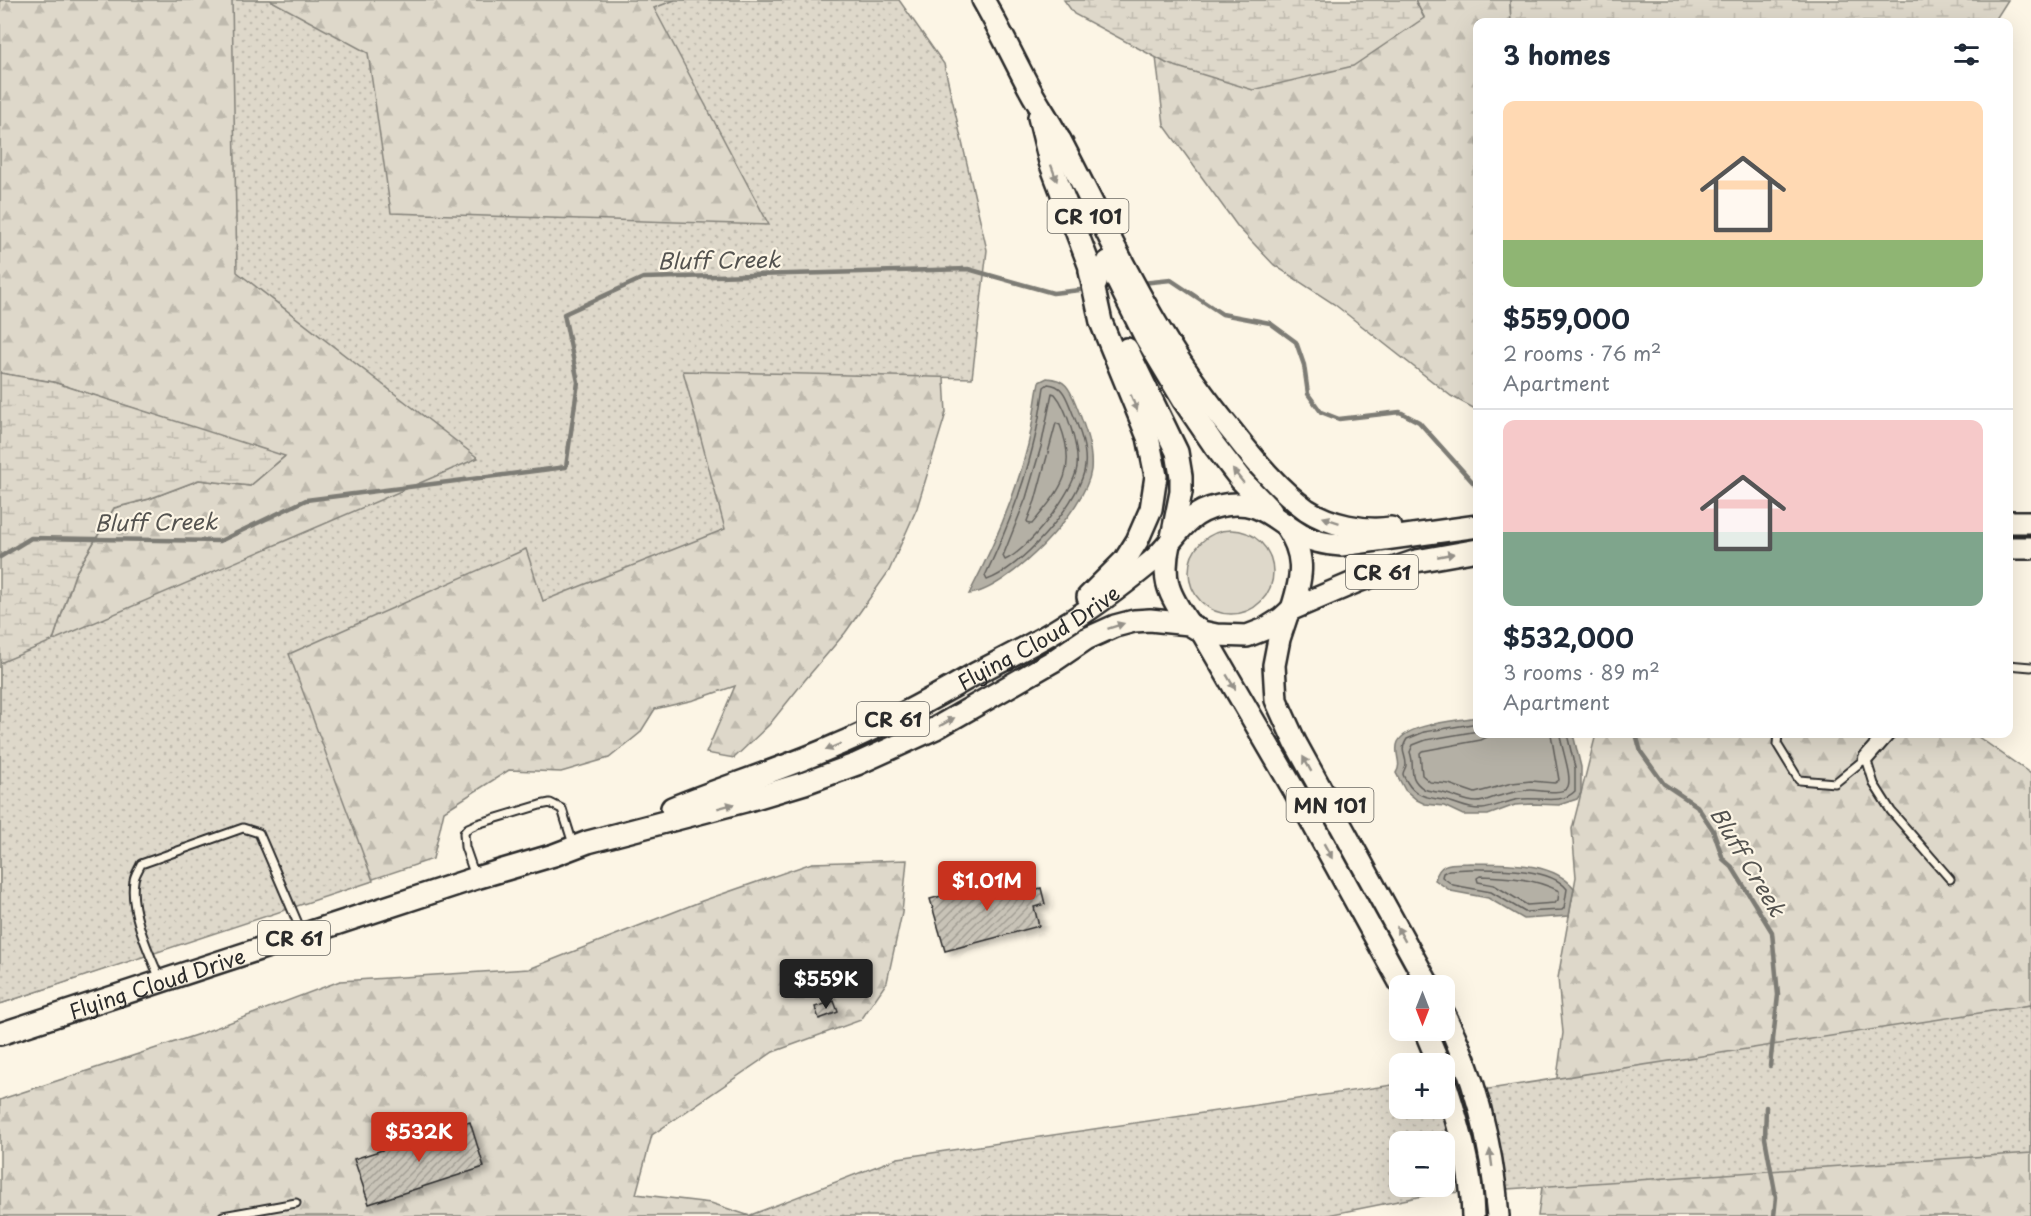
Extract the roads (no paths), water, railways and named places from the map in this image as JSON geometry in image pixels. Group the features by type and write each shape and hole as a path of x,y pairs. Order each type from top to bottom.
{"main road":[{"name":"CR 101","path":"983,0 1060,140 1153,333"},
{"name":"CR 101","path":"1034,96 1050,162 1090,271 1101,322 1118,345"},
{"path":"1153,333 1184,401 1214,445 1240,480 1281,520 1294,538 1301,562 1299,587 1289,612"},
{"path":"1153,333 1244,446 1289,496 1308,510 1333,521 1362,528 1452,525 1473,519"},
{"path":"1118,345 1177,452 1181,492 1165,568 1167,588 1173,601 1196,628"},
{"path":"974,675 1083,601 1125,560 1146,525 1154,495 1156,476 1154,459 1118,345"},
{"name":"Flying Cloud Drive","path":"0,1034 554,855 838,745 909,711 1066,625 1153,560 1181,527 1200,513 1220,506 1248,506 1265,510 1311,540 1341,545 1452,525 1473,526"},
{"path":"2013,522 2031,522"},
{"path":"2013,548 2031,548"},
{"name":"Flying Cloud Drive","path":"581,844 755,798 857,764 936,728 1045,666 1086,639 1114,626 1149,620 1196,628 1216,635 1247,636 1265,629 1289,612 1389,570 1416,561 1473,551"},
{"name":"MN 101","path":"1289,612 1279,639 1274,665 1276,700 1295,742 1424,975"},
{"name":"MN 101","path":"1196,628 1300,802 1396,975"},
{"path":"1455,1040 1470,1076 1483,1119 1498,1216"},
{"path":"1455,1114 1470,1181 1473,1216"}],"street":[{"path":"1866,758 1884,738"}],"lane":[{"path":"2013,665 2031,667"},
{"path":"1777,738 1776,744 1799,780 1835,783 1866,758 1874,784 1891,811 1950,879"},
{"path":"476,879 465,847 464,833 468,828 477,824 550,803 562,809 581,844"},
{"path":"161,982 143,938 135,905 134,881 141,864 243,828 259,833 303,935"},
{"path":"223,1216 296,1203"}],"water":[{"path":"1047,378 1067,386 1083,422 1090,446 1091,462 1086,487 1075,506 1043,546 1004,579 969,594 1010,502 1028,445 1039,382"},
{"path":"1473,718 1473,738 1574,738 1581,767 1581,793 1577,799 1559,805 1515,805 1488,815 1463,815 1444,806 1425,804 1417,800 1405,790 1396,773 1399,765 1398,742 1412,731"},
{"path":"1448,864 1526,865 1553,872 1574,888 1569,916 1524,919 1488,898 1451,891 1435,880 1440,869"}],"waterway":[{"name":"Bluff Creek","path":"0,557 31,538 220,541 306,500 566,467 578,382 564,314 643,278 968,269 1053,293 1089,289"},
{"name":"Bluff Creek","path":"1142,283 1171,280 1222,314 1270,323 1296,342 1304,365 1308,394 1321,412 1339,419 1400,412 1419,422 1473,482"},
{"name":"Bluff Creek","path":"1637,738 1641,752 1664,784 1697,806 1713,830 1723,859 1732,867 1772,932 1778,995 1770,1066"},
{"name":"Bluff Creek","path":"1766,1107 1765,1138 1776,1197 1774,1216"}]}
